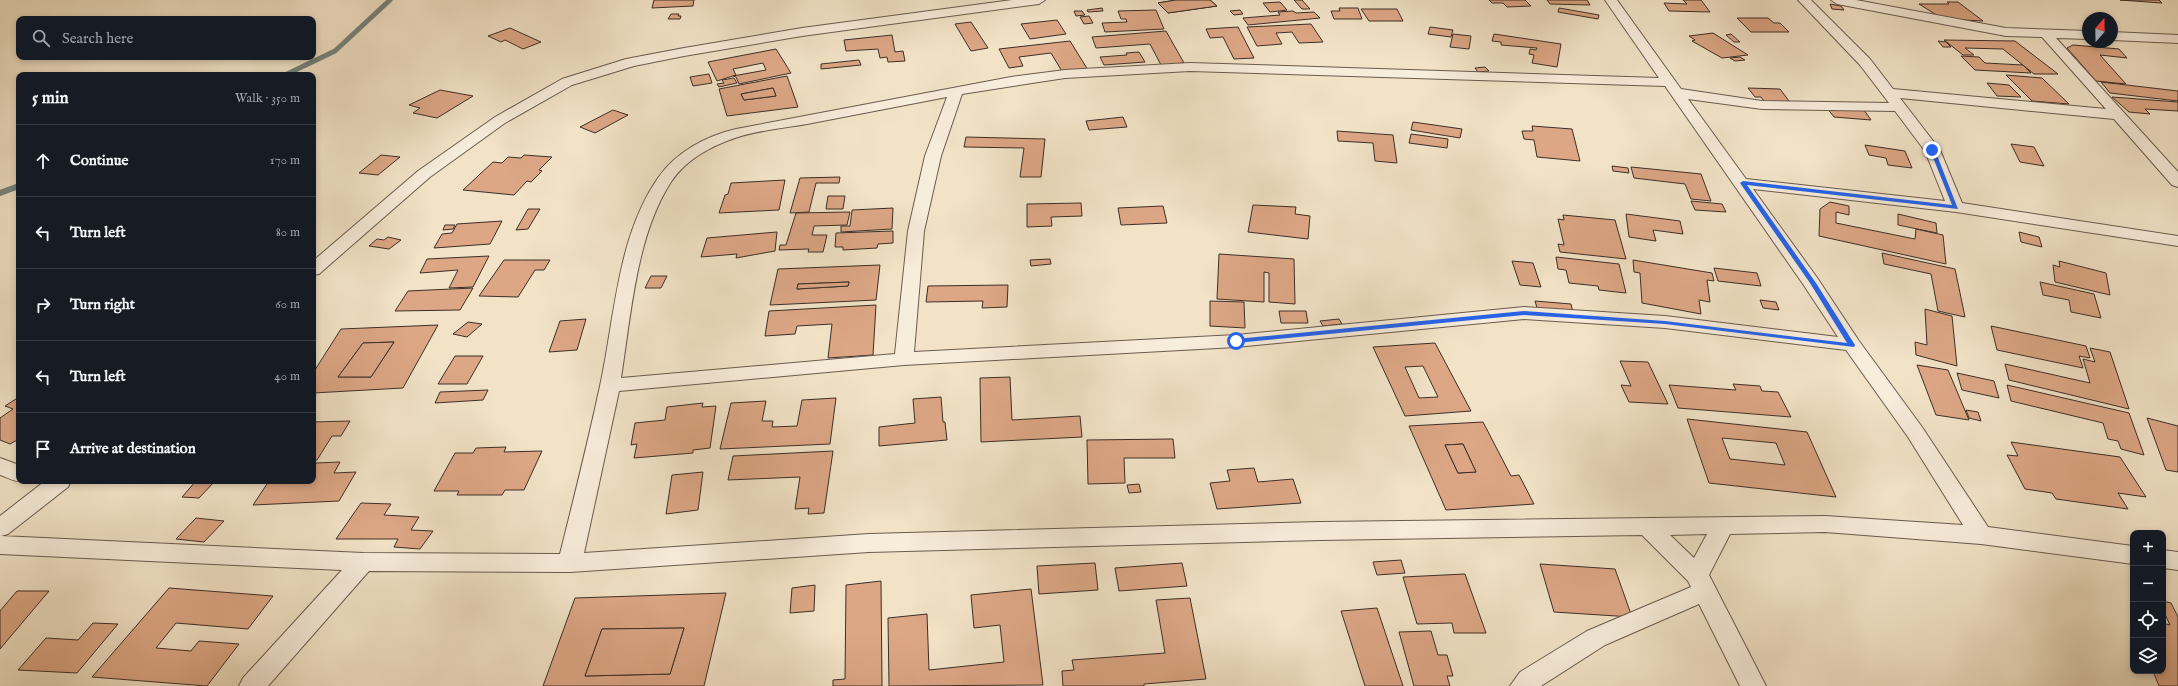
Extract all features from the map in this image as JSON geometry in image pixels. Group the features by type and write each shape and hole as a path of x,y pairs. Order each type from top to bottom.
{"street":[{"path":"316,267 424,174 500,120 567,82 631,62 684,52 802,32 1039,0"},
{"path":"1612,0 1743,183 1812,283 1852,345 1915,432 1981,536"},
{"path":"1804,0 1865,62 1932,150 1956,207"},
{"path":"1837,0 2006,32 2082,35"},
{"path":"2046,34 2178,182"},
{"path":"2118,36 2178,39"},
{"path":"570,563 610,385 637,242 659,187 682,160 707,144 736,133 956,92 1064,74 1190,67 1673,87 1762,105 1899,107"},
{"path":"904,359 916,231 933,156 956,92"},
{"path":"1888,93 2118,115"},
{"path":"1743,183 1956,207 2178,241"},
{"path":"610,385 904,359 1236,341 1524,313 1665,322 1852,345"},
{"path":"0,466 16,473"},
{"path":"0,528 49,484"},
{"path":"0,546 363,562 570,563 869,543 1320,531 1825,524 1981,536 2130,555"},
{"path":"1523,686 1529,680 1596,638 1701,583 1724,526"},
{"path":"1648,527 1701,583 1752,686"},
{"path":"2166,559 2178,561"},
{"path":"252,686 363,562"}],"building":[{"path":"654,0 694,0 693,6 652,8"},
{"path":"1176,0 1210,0 1217,6 1168,13 1158,3"},
{"path":"1176,0 1210,0 1217,6 1168,13 1158,3"},
{"path":"1294,0 1302,0 1310,9 1302,9"},
{"path":"1489,0 1525,0 1531,6 1507,7 1503,3 1492,3"},
{"path":"1547,0 1587,0 1590,5 1550,4"},
{"path":"1683,0 1701,0 1710,12 1669,11 1664,3 1687,4"},
{"path":"2120,0 2159,0 2162,3"},
{"path":"1280,2 1287,10 1270,12 1263,3"},
{"path":"1947,2 1958,2 1983,21 1943,19 1919,4 1949,4"},
{"path":"1830,4 1841,6 1844,10 1832,9"},
{"path":"1102,8 1103,11 1088,12 1087,10"},
{"path":"1339,8 1358,8 1362,19 1334,19 1331,11 1340,11"},
{"path":"1559,8 1599,15 1598,19 1558,12"},
{"path":"1361,9 1397,9 1403,21 1369,21"},
{"path":"1156,10 1164,29 1105,32 1102,23 1127,22 1126,19 1121,19 1118,11"},
{"path":"1240,10 1243,14 1234,15 1230,11"},
{"path":"1074,11 1082,11 1085,15 1076,16"},
{"path":"1293,11 1296,13 1314,12 1320,18 1248,25 1243,18 1280,15 1278,12"},
{"path":"671,14 679,14 678,16 681,16 680,19 668,19"},
{"path":"1089,16 1093,23 1084,24 1080,17"},
{"path":"1737,18 1768,18 1774,23 1780,23 1789,32 1751,32"},
{"path":"1057,20 1066,34 1030,39 1021,24"},
{"path":"971,22 988,48 971,51 955,24"},
{"path":"1311,24 1323,42 1299,43 1292,32 1276,33 1282,44 1257,46 1247,27"},
{"path":"1238,27 1254,58 1234,59 1223,37 1210,38 1206,29"},
{"path":"1430,27 1453,30 1451,37 1428,34"},
{"path":"510,28 541,42 523,49 505,40 501,42 488,36"},
{"path":"1166,31 1184,63 1161,65 1150,44 1096,48 1092,37"},
{"path":"1713,33 1748,55 1722,58 1692,41 1695,40 1689,36"},
{"path":"1453,34 1471,36 1469,49 1450,47"},
{"path":"1494,34 1561,44 1557,67 1532,63 1534,55 1529,54 1530,49 1536,50 1537,48 1501,45 1501,42 1492,41"},
{"path":"1731,34 1740,42 1734,42 1726,35"},
{"path":"892,35 895,52 903,51 905,61 888,62 887,57 880,58 878,49 846,51 844,40"},
{"path":"1944,40 2015,41 2058,74 2034,74 2003,49 1965,48 1974,55 1963,55"},
{"path":"1070,41 1088,70 1063,73 1051,53 1019,57 1023,66 1009,68 999,49"},
{"path":"1938,41 1946,42 1951,47 1943,47"},
{"path":"2073,45 2082,46 2082,48 2119,49 2127,58 2100,55 2126,84 2096,81 2067,48"},
{"path":"776,49 791,73 739,84 736,77 733,76 766,70 763,63 733,69 736,75 717,81 708,62"},
{"path":"1139,52 1145,62 1104,65 1100,57 1127,55 1126,53"},
{"path":"1961,56 1979,57 1985,63 2023,65 2031,73 1975,70"},
{"path":"1740,57 1745,60 1735,61 1730,58"},
{"path":"859,60 861,65 821,69 821,64"},
{"path":"1485,67 1489,71 1478,72 1475,68"},
{"path":"709,74 712,83 693,86 690,77"},
{"path":"2006,75 2042,78 2069,104 2032,101"},
{"path":"787,76 798,107 727,116 719,89","holes":["773,88 776,96 744,100 741,94"]},
{"path":"734,78 737,83 719,87 717,84 724,83 722,80"},
{"path":"2101,82 2178,91 2178,101 2110,93"},
{"path":"1987,83 2009,85 2021,97 1997,96"},
{"path":"773,88 776,96 744,100 741,94"},
{"path":"1748,88 1780,89 1792,105 1766,104 1761,97 1755,97"},
{"path":"440,90 473,96 437,118 413,113 420,108 409,105"},
{"path":"2112,97 2178,102 2178,111 2145,109 2150,114 2129,112"},
{"path":"1827,108 1864,110 1871,120 1834,117"},
{"path":"613,110 628,115 595,133 580,127"},
{"path":"1123,117 1127,127 1089,130 1086,121"},
{"path":"1413,122 1462,129 1460,138 1411,130"},
{"path":"1532,126 1572,129 1580,161 1537,157 1534,140 1524,139 1522,131 1533,131"},
{"path":"1337,131 1393,135 1397,163 1375,161 1373,143 1338,141"},
{"path":"1411,134 1448,139 1447,148 1409,143"},
{"path":"966,137 1045,139 1041,177 1020,177 1024,148 964,147"},
{"path":"2011,144 2034,147 2044,166 2020,162"},
{"path":"1865,145 1905,151 1912,168 1888,165 1886,158 1869,155"},
{"path":"381,155 400,157 378,175 359,173"},
{"path":"524,155 552,157 539,170 542,171 531,182 527,181 514,195 463,190 493,162 502,163 508,157 521,158"},
{"path":"1612,166 1628,168 1629,173 1613,171"},
{"path":"1631,167 1701,174 1711,201 1691,199 1685,184 1634,178"},
{"path":"840,177 839,183 816,183 809,212 790,213 800,178"},
{"path":"785,180 779,210 719,213 725,195 728,194 731,183"},
{"path":"828,196 845,196 843,209 826,209"},
{"path":"1691,201 1722,204 1726,212 1695,210"},
{"path":"1830,202 1849,206 1849,215 1836,212 1836,223 1915,239 1916,229 1943,235 1946,264 1819,236 1820,209"},
{"path":"1081,203 1082,216 1051,217 1052,226 1027,227 1027,204"},
{"path":"1253,205 1296,207 1295,214 1310,216 1308,239 1248,232"},
{"path":"1163,206 1167,223 1121,225 1118,208"},
{"path":"893,208 892,229 841,232 841,226 850,226 852,210"},
{"path":"528,209 540,209 528,229 516,230"},
{"path":"850,212 847,225 814,226 812,235 827,235 823,252 808,252 809,249 779,250 780,245 786,245 796,213"},
{"path":"1626,214 1680,221 1683,234 1653,230 1656,241 1629,237"},
{"path":"1898,214 1936,223 1937,233 1898,225"},
{"path":"1563,215 1615,220 1626,259 1560,252 1558,244 1564,245 1558,219 1564,220"},
{"path":"502,221 490,244 434,248 442,234 452,233 457,224"},
{"path":"445,225 455,225 453,229 443,230"},
{"path":"893,231 893,243 878,244 877,248 843,250 843,247 835,247 836,233"},
{"path":"777,232 775,251 736,258 737,254 701,257 707,238"},
{"path":"2019,232 2039,237 2042,247 2021,242"},
{"path":"388,237 401,240 389,249 369,246 377,239 384,240"},
{"path":"1882,253 1955,269 1965,317 1938,311 1931,274 1884,264"},
{"path":"1219,254 1294,259 1295,304 1269,302 1269,273 1264,272 1264,302 1217,299"},
{"path":"489,256 473,287 449,288 458,270 420,273 427,259"},
{"path":"1556,257 1619,264 1626,293 1599,290 1598,286 1569,283 1566,270 1558,269"},
{"path":"1050,259 1051,264 1031,266 1030,260"},
{"path":"504,260 550,260 544,270 535,270 518,297 479,296"},
{"path":"1633,260 1712,273 1714,281 1707,280 1710,302 1699,300 1701,314 1642,303 1640,273 1634,272"},
{"path":"1512,261 1533,263 1541,287 1520,285"},
{"path":"2059,261 2106,273 2110,295 2055,282 2053,265 2060,267"},
{"path":"880,265 876,300 770,305 778,269","holes":["849,282 848,286 797,289 798,284"]},
{"path":"1714,268 1757,273 1761,286 1718,281"},
{"path":"651,276 667,276 661,288 645,288"},
{"path":"849,282 848,286 797,289 798,284"},
{"path":"2040,282 2094,294 2101,318 2071,312 2069,300 2043,295"},
{"path":"1008,285 1007,307 982,308 983,301 926,302 928,286"},
{"path":"473,288 460,310 395,311 408,291"},
{"path":"1760,300 1776,302 1779,310 1763,308"},
{"path":"1210,301 1244,302 1245,328 1210,326"},
{"path":"1535,301 1571,304 1573,313 1538,311"},
{"path":"876,305 873,355 828,358 832,324 797,326 795,334 765,336 769,311"},
{"path":"1925,309 1952,316 1957,366 1916,355 1915,342 1927,345"},
{"path":"1279,311 1306,311 1308,323 1281,323"},
{"path":"586,319 577,350 549,352 560,321"},
{"path":"1339,319 1342,324 1323,326 1320,321"},
{"path":"468,322 482,324 467,337 453,334"},
{"path":"438,325 403,388 316,393 316,368 341,329","holes":["394,342 371,377 338,377 363,343"]},
{"path":"1991,326 2086,346 2090,358 2079,356 2083,368 1997,350"},
{"path":"394,342 371,377 338,377 363,343"},
{"path":"1435,343 1471,411 1405,416 1373,347","holes":["1423,366 1438,397 1419,398 1405,367"]},
{"path":"2090,348 2110,352 2129,409 2009,380 2005,364 2090,383 2083,359 2095,362"},
{"path":"455,356 483,356 467,384 438,384"},
{"path":"1620,361 1648,362 1668,404 1629,402 1621,385 1631,386"},
{"path":"1917,365 1948,370 1969,420 1936,415"},
{"path":"1957,373 1994,381 1999,398 1962,390"},
{"path":"1010,377 1012,420 1080,416 1082,437 981,442 980,378"},
{"path":"1733,384 1760,386 1762,391 1778,392 1791,417 1678,408 1669,385 1736,390"},
{"path":"2007,385 2129,413 2144,455 2121,449 2118,441 2108,439 2103,423 2011,401"},
{"path":"488,390 483,400 435,403 440,392"},
{"path":"941,397 943,422 945,422 947,440 879,446 879,427 915,423 913,399"},
{"path":"836,398 830,444 720,449 731,403 766,401 762,421 773,421 772,427 797,426 802,400"},
{"path":"16,399 16,441 10,444 0,440 0,418 13,409 5,406"},
{"path":"703,403 702,407 716,406 710,448 693,450 693,453 634,458 637,444 631,445 635,423 665,420 667,407"},
{"path":"1966,410 1978,412 1981,421 1969,418"},
{"path":"2147,418 2178,426 2178,472 2166,470"},
{"path":"1687,419 1807,432 1836,497 1709,483","holes":["1722,438 1776,443 1785,465 1730,459"]},
{"path":"350,421 341,436 332,436 317,460 316,460 316,422"},
{"path":"1483,422 1511,476 1519,475 1534,504 1446,510 1409,426","holes":["1463,444 1476,472 1458,473 1445,445"]},
{"path":"1173,439 1175,458 1124,458 1125,483 1088,484 1087,440"},
{"path":"2011,442 2120,457 2146,497 2118,493 2128,509 2056,499 2052,493 2025,489 2007,455 2018,456"},
{"path":"1463,444 1476,472 1458,473 1445,445"},
{"path":"506,447 504,452 542,451 524,490 505,490 502,495 457,495 459,491 434,491 455,453 473,453 476,448"},
{"path":"833,451 824,513 808,514 809,508 795,509 800,477 728,480 733,456"},
{"path":"340,462 334,473 356,472 339,501 253,505 267,484 316,484 316,463"},
{"path":"1254,468 1258,482 1293,479 1301,503 1217,509 1210,483 1230,481 1227,470"},
{"path":"703,472 698,510 666,514 672,475"},
{"path":"193,484 212,484 199,498 182,497"},
{"path":"1139,484 1141,492 1129,493 1127,485"},
{"path":"361,503 391,504 384,515 419,517 411,530 433,531 420,549 394,547 398,539 336,539"},
{"path":"196,518 224,521 204,542 176,539"},
{"path":"1401,560 1405,573 1377,575 1373,562"},
{"path":"1095,563 1098,590 1039,594 1037,566"},
{"path":"1182,563 1187,586 1119,591 1115,568"},
{"path":"1540,564 1615,569 1632,617 1554,612"},
{"path":"1465,574 1486,633 1454,633 1452,623 1417,624 1403,577"},
{"path":"881,581 882,686 833,686 833,680 845,679 846,585"},
{"path":"815,585 814,611 790,613 792,588"},
{"path":"169,588 273,596 248,629 176,623 156,648 191,651 199,641 239,644 207,686 92,677"},
{"path":"1031,589 1043,685 889,686 888,618 927,614 929,670 1004,662 1000,625 974,628 971,595"},
{"path":"17,591 49,591 0,649 0,611"},
{"path":"726,593 704,686 543,686 575,598","holes":["684,628 670,674 585,676 602,629"]},
{"path":"1190,598 1206,679 1144,684 1144,686 1063,686 1062,671 1074,670 1072,660 1165,653 1156,600"},
{"path":"2166,602 2171,603 2178,617 2178,686 2159,686 2154,674 2166,674 2166,624 2170,625 2166,616"},
{"path":"1377,608 1403,686 1365,686 1341,611"},
{"path":"93,623 118,624 77,673 18,670 46,638 78,640"},
{"path":"684,628 670,674 585,676 602,629"},
{"path":"1431,631 1438,655 1447,655 1453,676 1447,676 1450,686 1414,686 1399,632"}],"waterway":[{"path":"291,72 335,51 390,0"},
{"path":"0,193 16,187"}],"route":[{"path":"1236,341 1524,313 1665,322 1852,345 1812,283 1743,183 1956,207 1932,150"}]}
